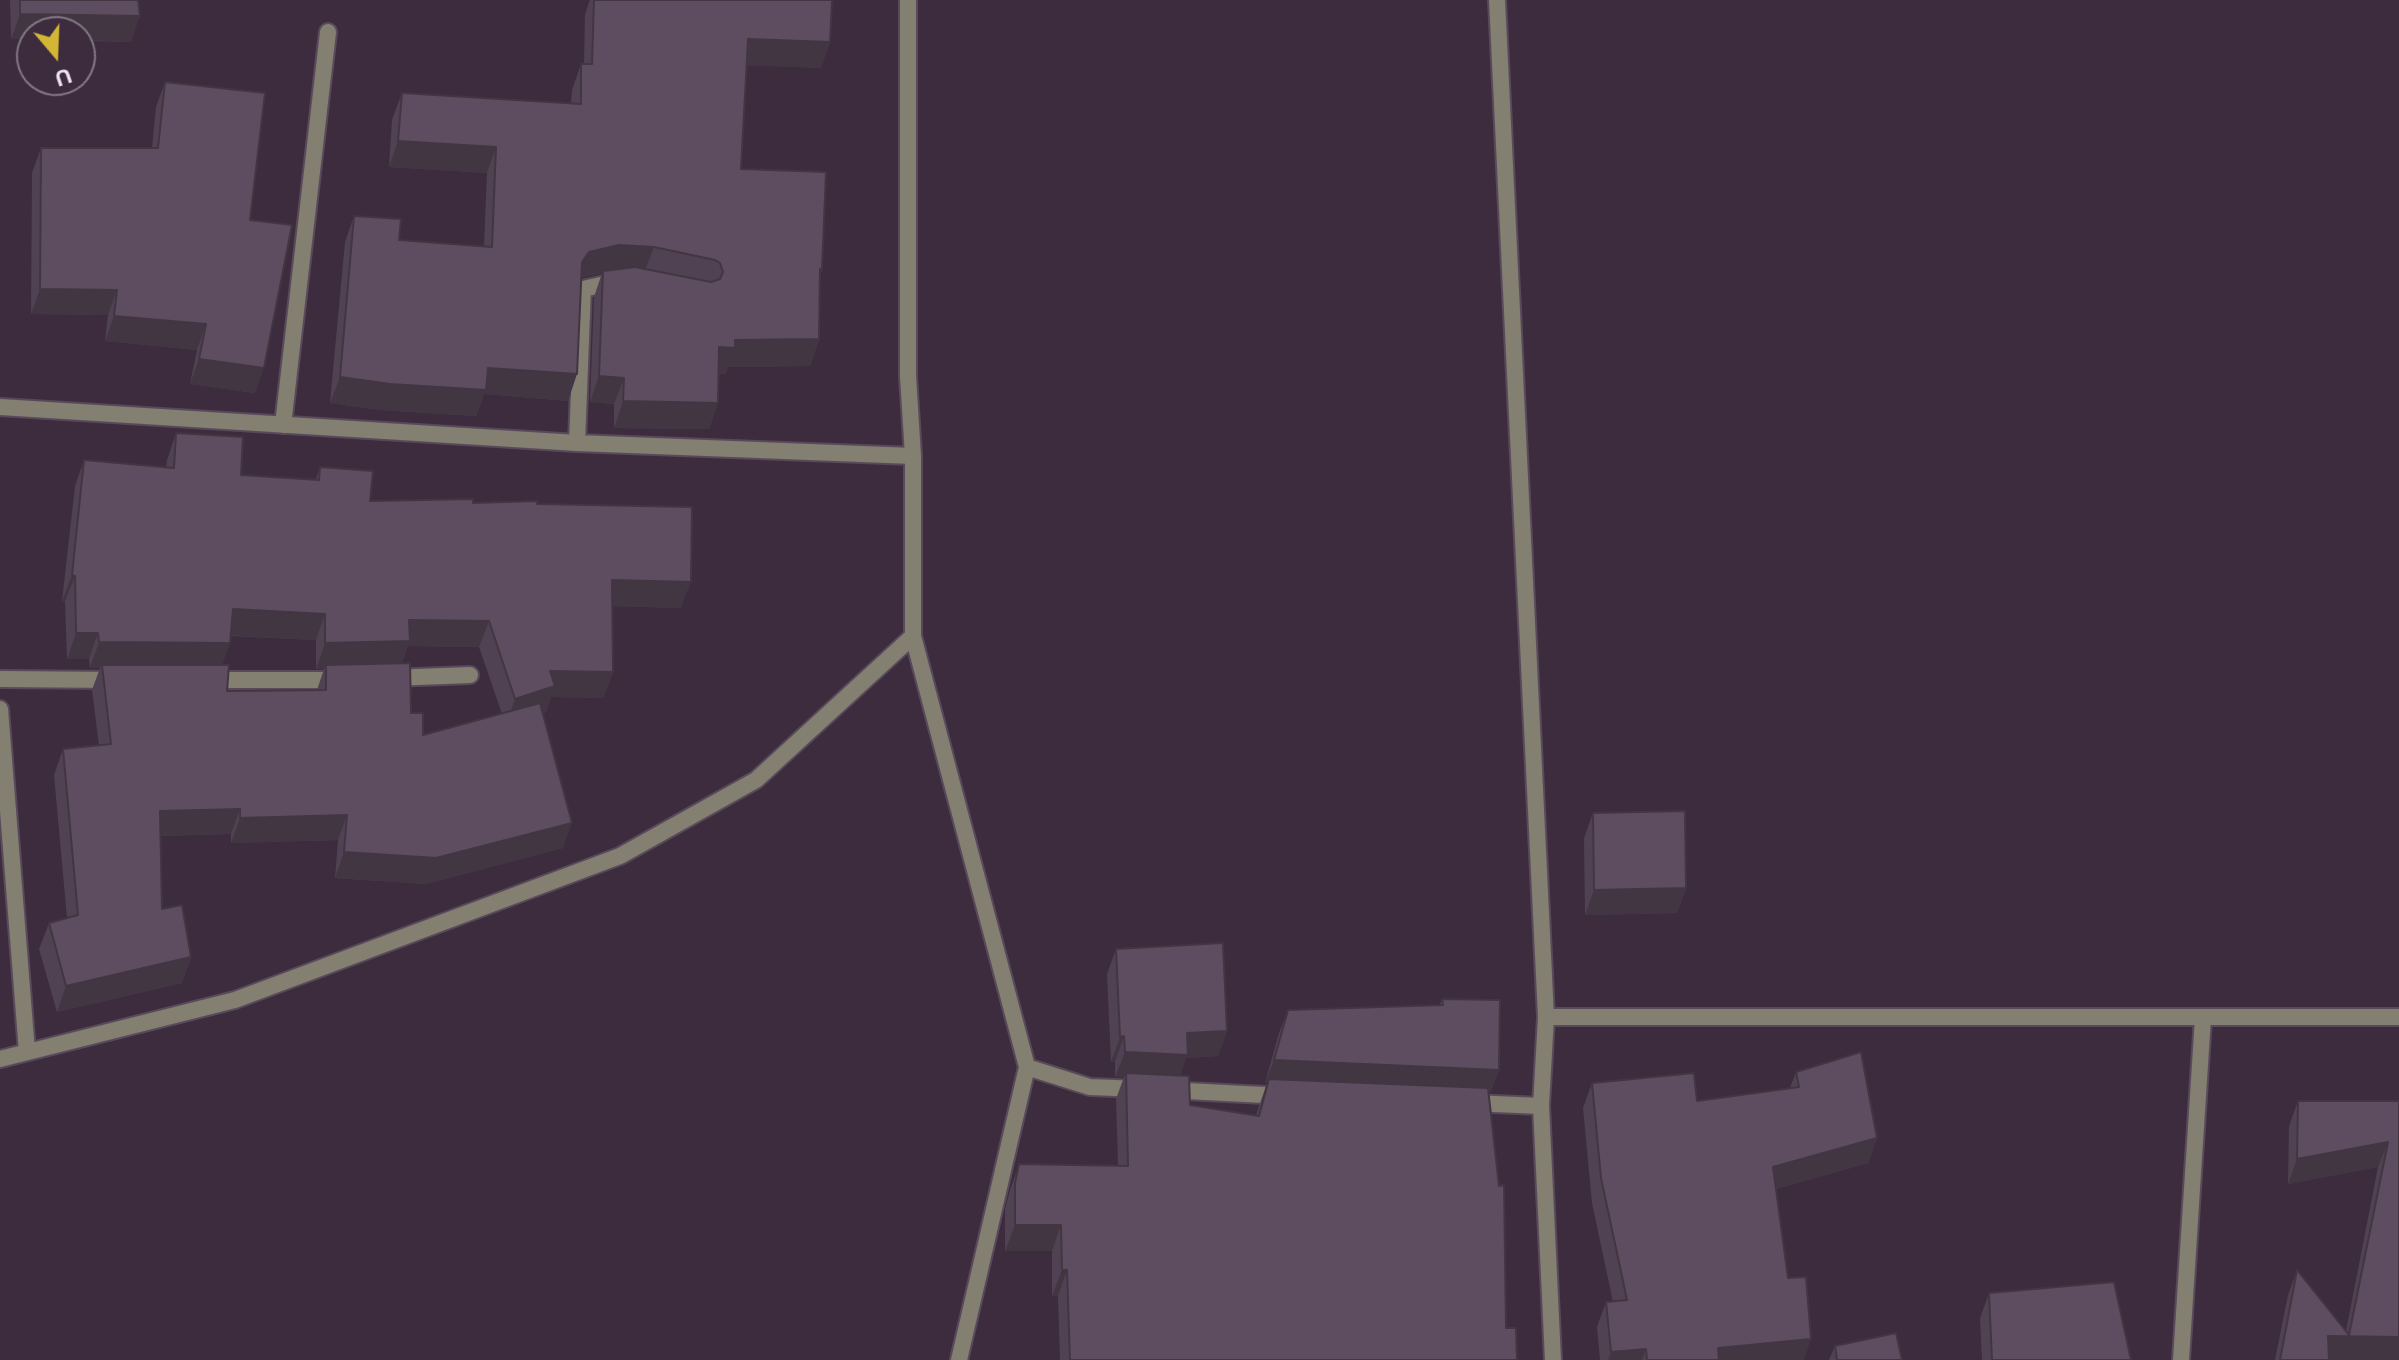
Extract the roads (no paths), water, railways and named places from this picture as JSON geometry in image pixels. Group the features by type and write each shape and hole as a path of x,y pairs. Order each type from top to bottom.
{"street":[{"path":"908,0 908,376 913,456 913,636 1027,1067 959,1360"},
{"path":"1497,0 1546,1017 1541,1106 1553,1360"},
{"path":"283,425 328,32"},
{"path":"577,443 583,289 611,281 633,284"},
{"path":"0,407 577,443 913,456"},
{"path":"0,1059 235,1000 620,856 756,780 913,636"},
{"path":"184,680 470,675"},
{"path":"0,679 138,680"},
{"path":"0,709 27,1052"},
{"path":"1546,1017 2399,1017"},
{"path":"2181,1360 2203,1018"},
{"path":"1027,1067 1090,1087 1306,1096"},
{"path":"1461,1103 1541,1106"}]}
